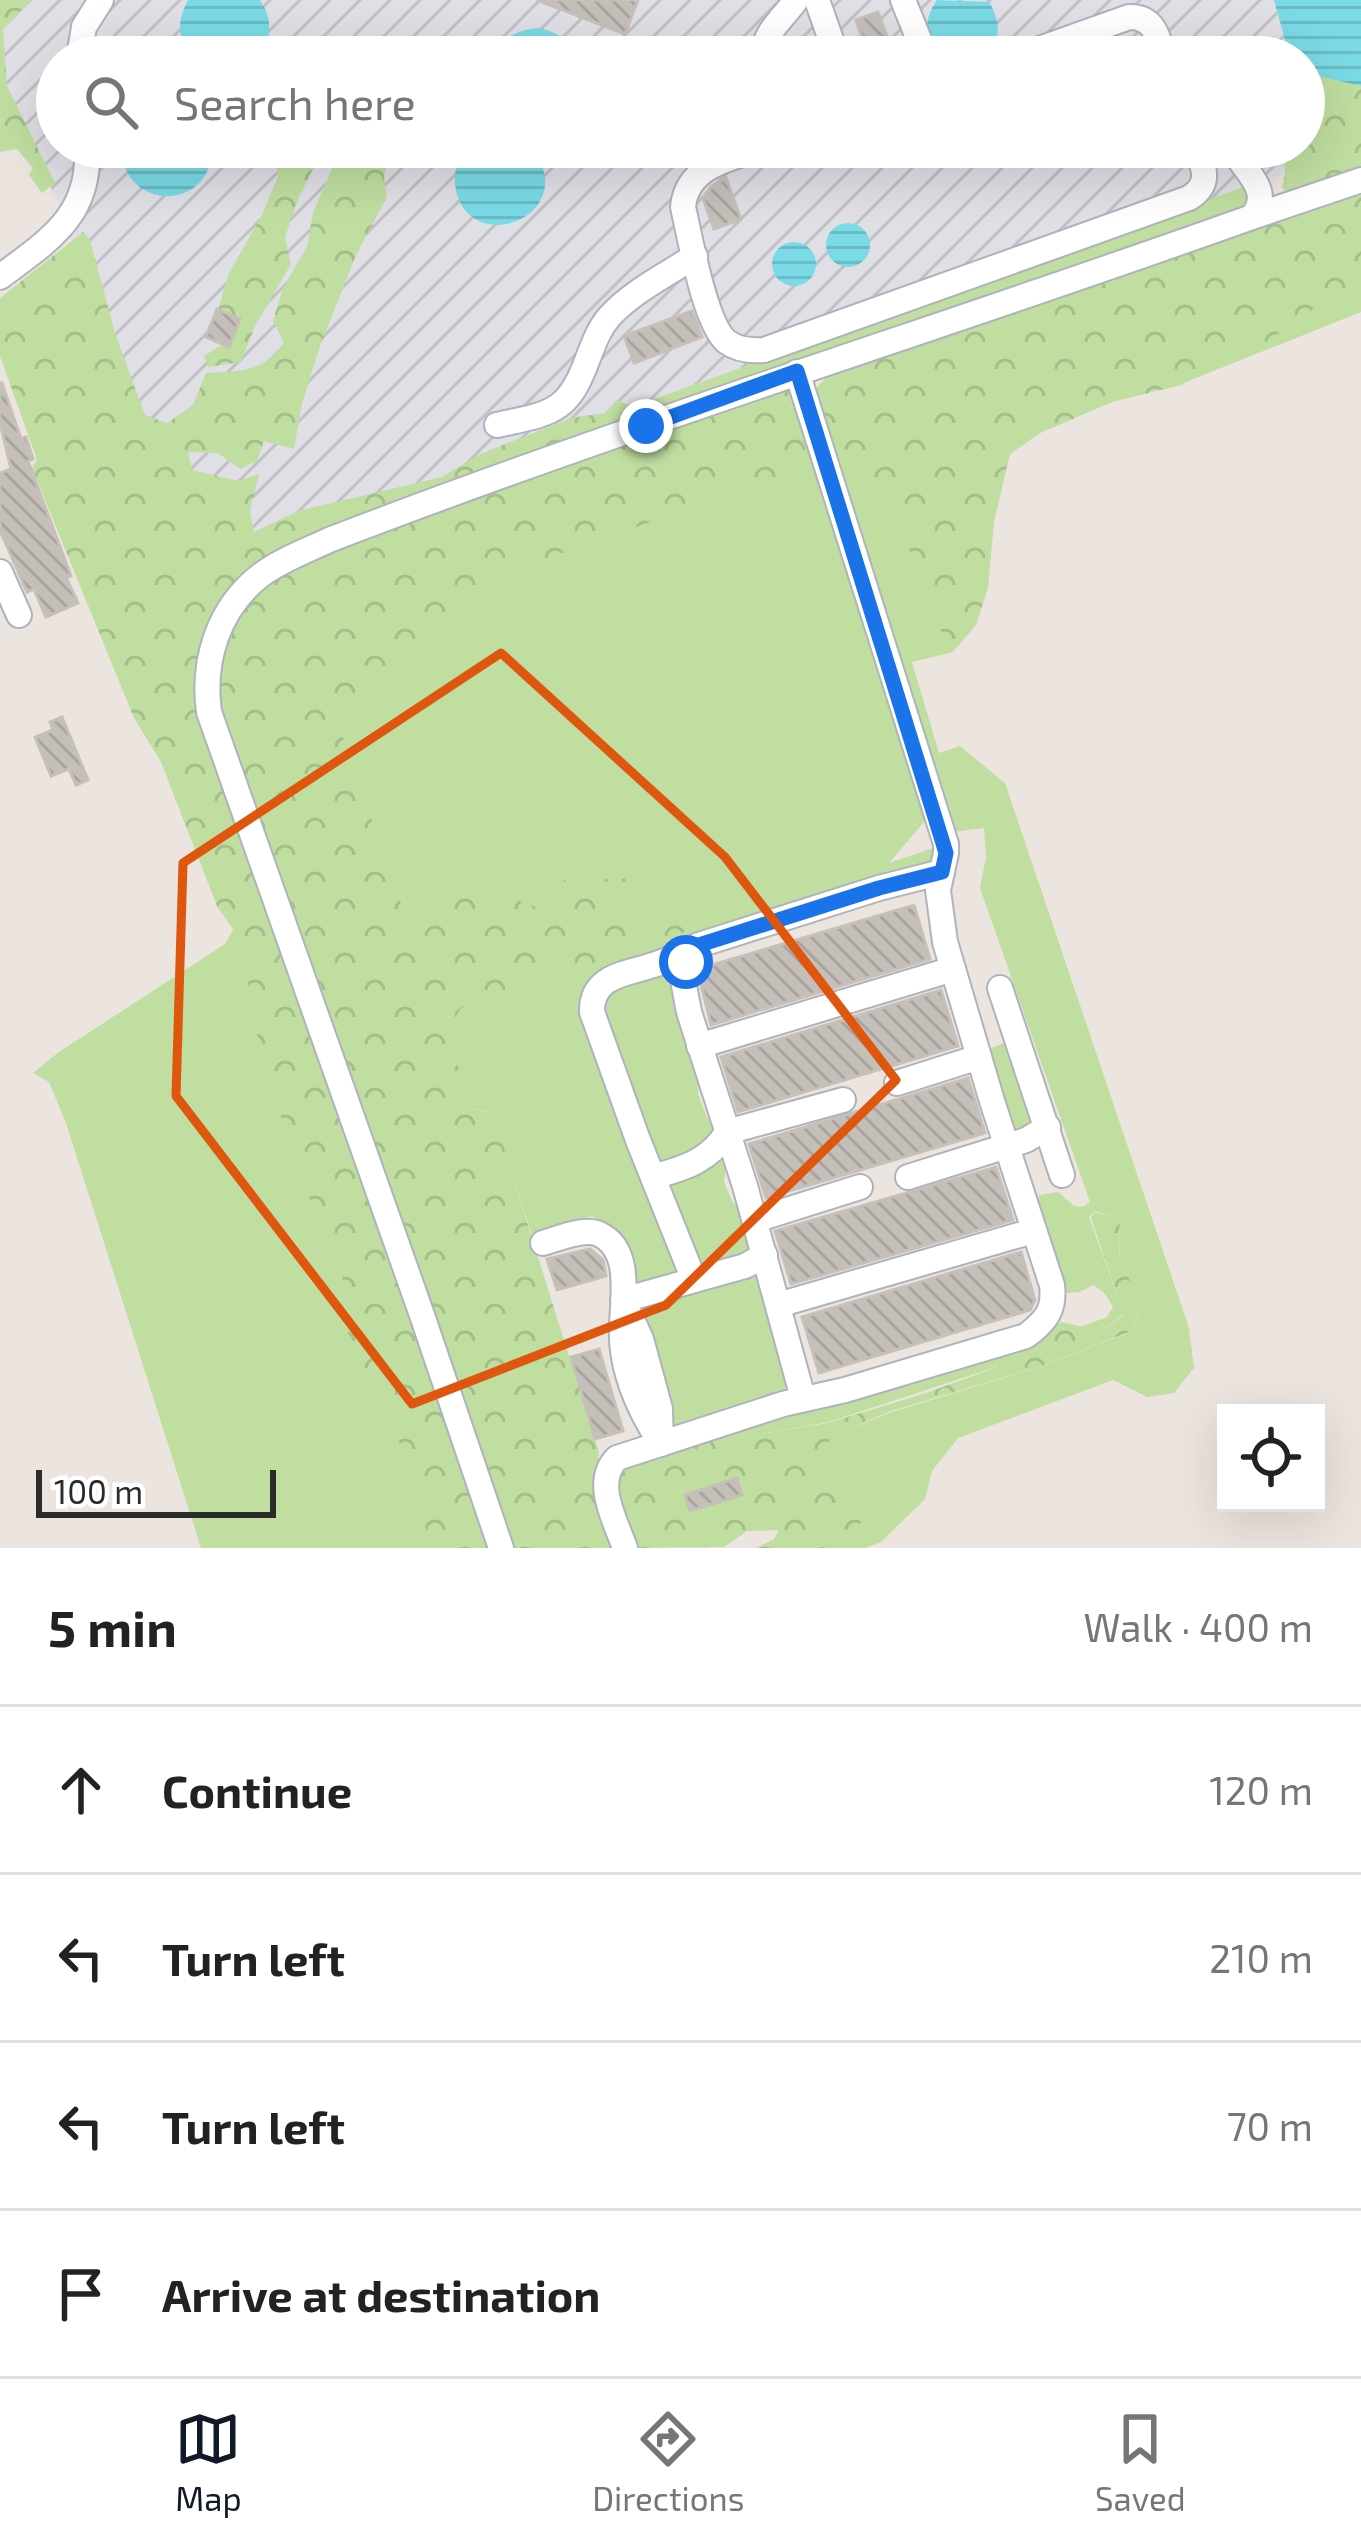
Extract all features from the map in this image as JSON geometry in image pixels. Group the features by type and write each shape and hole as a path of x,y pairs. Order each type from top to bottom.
{"street":[{"path":"83,36 101,0"},
{"path":"768,36 796,0"},
{"path":"817,0 830,36"},
{"path":"903,0 918,36"},
{"path":"1059,36 1108,11 1148,21 1157,36"},
{"path":"0,277 71,218 88,168"},
{"path":"710,168 690,180 683,207 713,320 724,340 751,351 1189,198 1205,182 1204,168"},
{"path":"1245,168 1262,195 1261,207 1252,218"},
{"path":"501,1548 209,712 208,659 224,618 258,577 281,562 388,518 797,371 1361,180"},
{"path":"497,425 562,406 606,319 628,299 695,256"},
{"path":"625,1548 604,1481 617,1457 803,1398 1026,1336 1041,1325 1054,1301 945,942 938,890 946,844 797,371"},
{"path":"0,572 19,615"},
{"path":"694,1280 599,1034 591,1003 594,994 617,974 660,963 699,945 942,872"},
{"path":"699,945 686,962 683,980 688,1012 755,1220 803,1398"},
{"path":"700,1046 953,969"},
{"path":"1000,988 1062,1175"},
{"path":"897,1083 979,1057"},
{"path":"653,1177 694,1165 728,1132 843,1100"},
{"path":"908,1177 1026,1140 1048,1127"},
{"path":"755,1220 860,1187"},
{"path":"778,1305 1033,1231"},
{"path":"544,1243 587,1232 612,1244 623,1271 621,1342 627,1370 638,1408 661,1444"},
{"path":"623,1300 745,1266 765,1255"}],"highlighted area":[{"path":"501,653 725,857 896,1080 666,1305 412,1404 176,1096 183,863"}],"shaded area":[{"path":"0,0 1361,0 1361,151 1325,162 1325,36 36,36 36,162 0,103"},
{"path":"40,168 1306,168 645,402 337,521 165,570 64,214"}],"green space":[{"path":"0,0 31,0 3,29 7,86 36,145 36,168 48,168 55,183 42,193 29,175 33,168 17,149 0,152"},
{"path":"1325,78 1361,86 1361,168 1294,197 1282,188 1285,168 1325,168"},
{"path":"277,168 314,168 285,237 291,264 255,326 241,362 208,367 204,356 222,345 229,347 241,319 218,310 228,275 278,177"},
{"path":"332,168 386,168 387,197 356,255 319,349 294,449 264,441 257,461 240,469 218,453 188,452 192,470 238,481 259,474 250,510 254,532 298,511 442,477 478,455 571,418 606,413 616,400 632,406 637,419 274,555 198,676 490,1548 432,1548 396,1431 371,1388 346,1370 340,1345 354,1324 340,1268 305,1188 267,1075 246,965 234,931 217,906 161,762 134,718 32,468 37,460 0,356 0,298 83,232 90,240 115,333 145,415 167,423 193,405 206,373 260,365 284,342 273,321 283,288 307,247 313,213"},
{"path":"1249,185 1254,195 1244,210 647,416 643,403"},
{"path":"1361,191 1361,287 1328,299 1263,344 1181,385 1112,402 1040,433 1010,454 994,522 988,588 976,625 952,653 922,591 897,509 871,487 844,497 818,409 817,387 835,369"},
{"path":"1361,286 1361,312 1181,384 1329,298"},
{"path":"771,391 789,391 800,404 818,475 804,489 781,494 774,480 520,568 430,627 395,670 337,720 405,915 430,921 447,897 515,900 546,910 563,895 564,880 647,874 648,888 634,891 633,914 700,927 461,1008 450,1026 456,1064 469,1078 464,1107 493,1113 599,1452 597,1476 620,1548 512,1548 215,709 220,662 242,613 286,565"},
{"path":"818,459 925,801 924,822 889,863 939,846 937,864 590,990 687,1276 633,1293 619,1234 592,1216 532,1235 492,1112 463,1107 468,1078 453,1061 446,1024 460,1005 696,927 423,928 401,920 334,718 427,626 520,565"},
{"path":"872,486 899,509 953,652 912,662 939,753 960,746 1005,783 1189,1328 1194,1368 1174,1393 1147,1397 1113,1380 958,1438 932,1471 925,1499 881,1542 865,1548 805,1548 820,1458 831,1436 1128,1333 1138,1305 1120,1254 1119,1219 1094,1211 1089,1217 1124,1314 1100,1332 1080,1327 1107,1317 1113,1307 1094,1285 1067,1293 1037,1217 1039,1195 1058,1192 1074,1206 1090,1202 980,888 986,857 984,828 952,832 844,497"},
{"path":"233,930 247,951 441,1548 201,1548 66,1123 49,1082 33,1073 225,944"},
{"path":"663,972 673,977 699,1075 698,1094 707,1118 718,1125 712,1143 662,1165 651,1158 602,1020 604,990"},
{"path":"1010,1041 1034,1125 1025,1133 1011,1128 1006,1119 1005,1097 989,1049"},
{"path":"721,1152 727,1160 724,1182 741,1211 752,1248 746,1257 698,1269 663,1186"},
{"path":"1094,1212 1120,1219 1120,1254 1138,1303 1129,1332 1048,1364 891,1411 832,1436 821,1457 852,1484 861,1523 823,1548 756,1548 774,1539 779,1530 747,1531 724,1547 632,1548 611,1482 615,1471 663,1450 828,1423 926,1393 997,1367 1061,1322 1102,1331 1124,1315 1091,1218"},
{"path":"759,1265 787,1384 781,1396 672,1430 671,1392 659,1384 633,1306"},
{"path":"1045,1335 999,1366 829,1422 664,1451"}],"water":[{"path":"188,0 260,0 269,29 268,36 182,36"},
{"path":"937,0 989,2 998,27 995,36 930,36 927,24"},
{"path":"1274,0 1361,0 1361,86 1325,78 1325,36 1284,36"},
{"path":"540,28 559,36 511,36"},
{"path":"126,168 208,168 198,184 184,193 150,193 136,184"},
{"path":"457,168 542,168 544,193 534,209 518,220 500,225 481,222 465,211 455,178"},
{"path":"848,223 864,229 870,245 864,261 848,267 832,261 826,245 832,229"},
{"path":"794,242 810,248 816,264 810,280 794,286 778,280 772,264 778,248"}],"building":[{"path":"537,0 638,0 625,34"},
{"path":"878,12 887,36 862,36 856,20"},
{"path":"726,178 741,219 714,229 703,198"},
{"path":"217,309 240,319 229,347 206,337"},
{"path":"692,311 702,337 634,363 624,336"},
{"path":"0,383 21,439 26,437 33,459 28,461 78,603 46,617 34,589 27,592 0,530 0,473 11,469 0,423"},
{"path":"62,717 88,780 76,785 69,769 51,776 35,737 53,730 50,722"},
{"path":"914,905 930,959 711,1025 700,980 702,968"},
{"path":"941,990 958,1046 738,1112 721,1057"},
{"path":"968,1078 985,1133 766,1198 749,1144"},
{"path":"996,1167 1013,1220 791,1284 775,1231"},
{"path":"590,1249 603,1260 606,1276 557,1290 547,1259"},
{"path":"1021,1252 1035,1300 1030,1310 819,1373 802,1317"},
{"path":"599,1349 623,1431 595,1439 571,1357"},
{"path":"737,1478 742,1495 690,1511 685,1495"}],"route":[{"path":"646,426 797,371 946,844 942,872 699,945 686,962"}]}
